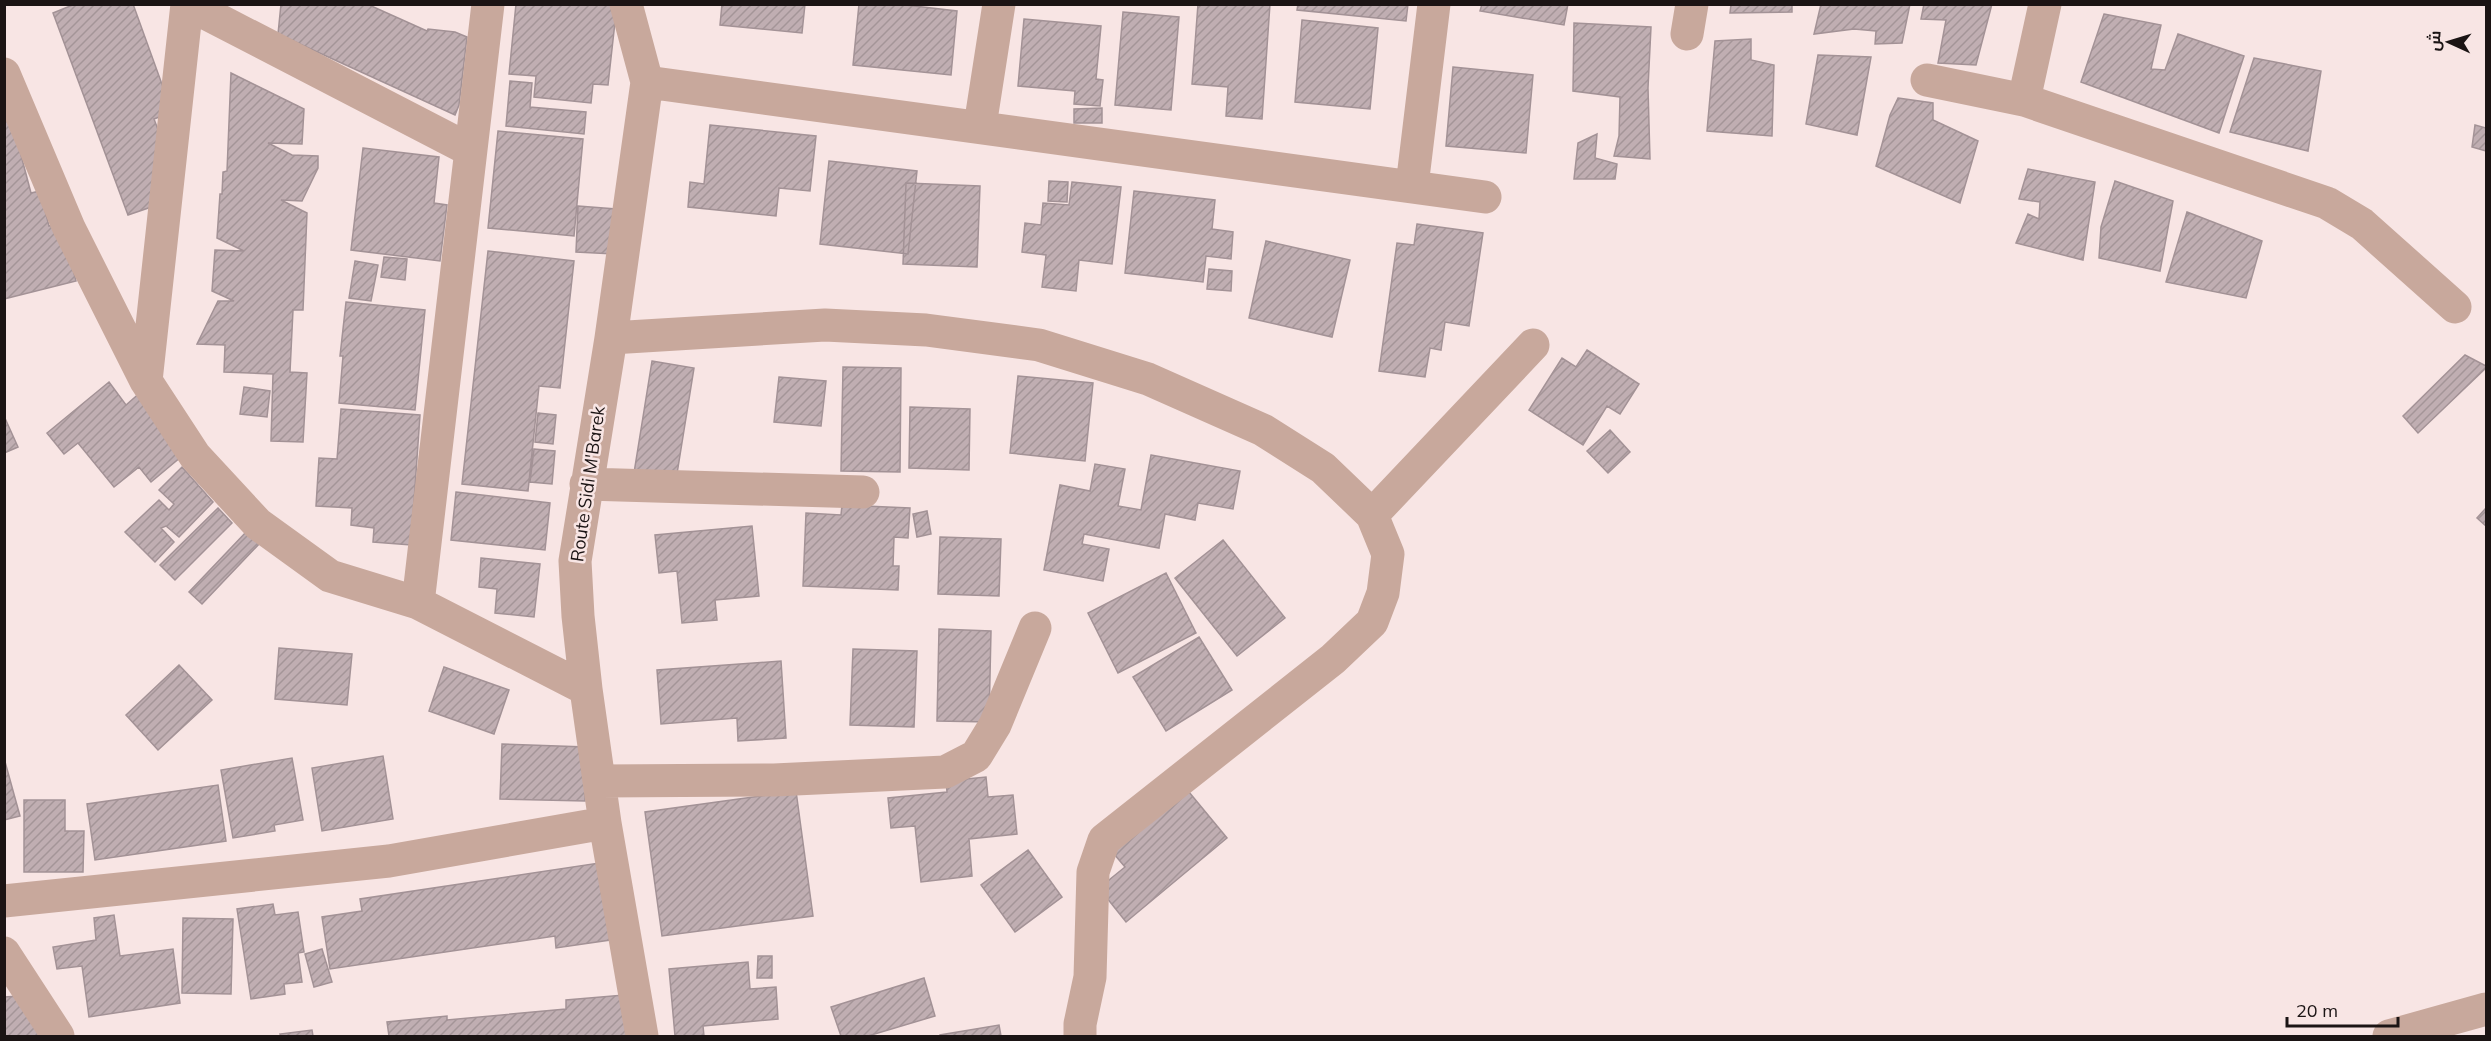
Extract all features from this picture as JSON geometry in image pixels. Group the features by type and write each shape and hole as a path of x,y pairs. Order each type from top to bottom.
{"street":[{"path":"146,381 187,4 470,150"},
{"path":"418,603 488,4"},
{"name":"Route Sidi M'Barek","path":"626,4 647,82 611,338 575,561 586,689 605,823 642,1036"},
{"path":"980,126 999,4"},
{"path":"1412,186 1434,4"},
{"path":"2024,100 2045,4"},
{"path":"4,74 69,228 146,381 195,456 258,524 330,576 418,603 586,689"},
{"path":"1927,80 2024,100 2327,203 2362,224 2455,307"},
{"path":"647,82 1485,197"},
{"path":"611,338 825,325 926,330 1039,345 1148,379 1263,430 1323,468 1372,515 1388,554 1383,593 1372,622 1333,659 1104,840 1093,872 1090,977 1080,1023 1080,1036"},
{"path":"1372,515 1533,345"},
{"path":"586,484 863,492"},
{"path":"600,781 774,780 945,772 976,756 995,725 1035,628"},
{"path":"4,901 389,861 605,823"},
{"path":"4,953 58,1036"},
{"path":"2389,1036 2487,1009"}],"building":[{"path":"75,4 133,4 172,112 154,119 176,178 157,205 128,215 53,13"},
{"path":"281,4 367,4 427,31 428,29 455,32 467,37 459,105 455,115 278,34"},
{"path":"516,4 617,4 608,85 593,84 591,103 534,97 536,76 509,74"},
{"path":"722,4 805,4 802,33 720,25"},
{"path":"859,4 897,4 957,11 951,75 853,65"},
{"path":"1198,4 1270,4 1262,119 1226,116 1228,87 1192,84"},
{"path":"1298,4 1408,4 1406,21 1297,10"},
{"path":"1482,4 1568,4 1564,25 1480,11"},
{"path":"1731,4 1792,4 1792,12 1730,13"},
{"path":"1821,4 1910,4 1902,43 1875,44 1876,31 1854,29 1814,34"},
{"path":"1924,4 1992,4 1976,65 1938,63 1946,20 1921,19"},
{"path":"1123,12 1179,17 1171,110 1115,105"},
{"path":"2104,14 2161,25 2151,69 2165,70 2178,34 2244,56 2219,133 2081,82"},
{"path":"1024,19 1101,26 1096,79 1103,80 1100,106 1074,104 1075,91 1018,86"},
{"path":"1302,20 1378,28 1370,109 1295,102"},
{"path":"1574,23 1651,27 1648,88 1650,159 1614,156 1619,136 1620,97 1573,91"},
{"path":"1751,39 1751,60 1774,65 1772,136 1707,131 1715,41"},
{"path":"1818,55 1871,57 1857,135 1806,124"},
{"path":"2254,58 2321,71 2308,151 2230,132"},
{"path":"1453,67 1533,75 1526,153 1446,146"},
{"path":"231,73 304,109 302,144 268,143 292,155 318,156 318,168 302,201 281,200 307,213 303,310 293,310 290,372 307,373 303,442 271,441 273,374 224,372 225,345 197,344 218,301 234,301 212,291 215,250 244,251 217,238 223,172 227,171"},
{"path":"510,81 532,83 530,107 586,112 584,134 506,126"},
{"path":"1898,98 1933,103 1933,120 1978,141 1960,203 1876,166 1890,115"},
{"path":"1102,108 1102,123 1074,123 1074,109"},
{"path":"12,121 31,193 40,191 49,226 61,223 76,281 4,299 4,122"},
{"path":"710,125 816,136 810,191 779,188 776,216 688,207 690,182 704,184"},
{"path":"2475,125 2486,128 2486,151 2472,147"},
{"path":"498,131 583,139 574,236 488,228"},
{"path":"1597,134 1595,158 1617,164 1615,179 1574,179 1578,143"},
{"path":"363,148 439,157 434,203 447,205 440,261 351,250"},
{"path":"829,161 917,171 908,254 820,244"},
{"path":"2028,169 2095,182 2083,260 2016,243 2028,214 2039,219 2040,202 2019,199"},
{"path":"1049,181 1068,182 1067,202 1048,201"},
{"path":"2115,181 2173,201 2160,271 2099,258 2101,227"},
{"path":"1072,182 1121,187 1112,264 1079,260 1076,291 1042,287 1046,255 1022,252 1025,223 1041,225 1043,203 1069,205"},
{"path":"906,183 980,186 977,267 903,264"},
{"path":"1134,191 1215,200 1212,229 1233,232 1231,259 1206,256 1203,282 1125,273"},
{"path":"578,206 616,209 614,254 576,252"},
{"path":"2187,212 2262,241 2246,298 2166,282"},
{"path":"1417,224 1483,233 1469,326 1445,322 1441,350 1430,348 1425,377 1379,371 1397,243 1414,245"},
{"path":"1266,241 1350,260 1332,337 1249,318"},
{"path":"488,251 574,261 560,388 539,386 528,491 462,484"},
{"path":"384,257 407,259 405,280 381,277"},
{"path":"355,261 378,265 371,301 349,298"},
{"path":"1209,269 1232,271 1231,291 1207,289"},
{"path":"346,302 425,310 415,410 339,403 343,356 340,356"},
{"path":"1587,350 1639,384 1620,414 1607,406 1583,445 1529,410 1562,358 1576,367"},
{"path":"2465,355 2486,368 2418,433 2403,416"},
{"path":"652,361 694,368 676,480 634,473"},
{"path":"843,367 901,368 900,472 841,471"},
{"path":"1018,376 1093,383 1085,461 1010,453"},
{"path":"779,377 826,381 821,426 774,422"},
{"path":"109,382 126,405 141,392 182,456 151,482 139,467 114,487 78,443 64,454 47,433"},
{"path":"244,387 270,391 267,417 240,414"},
{"path":"910,407 970,409 969,470 909,468"},
{"path":"341,409 420,415 411,545 373,542 374,528 351,525 352,508 316,506 319,458 337,459"},
{"path":"538,413 556,415 553,444 535,442"},
{"path":"4,416 18,447 4,453"},
{"path":"1610,430 1630,452 1608,473 1587,451"},
{"path":"534,449 555,451 552,484 530,482"},
{"path":"1151,455 1240,471 1233,509 1198,503 1195,520 1165,514 1159,548 1084,534 1082,544 1109,549 1103,581 1044,570 1060,485 1090,491 1095,464 1125,469 1118,506 1141,510"},
{"path":"182,467 213,502 179,537 166,526 161,528 174,542 155,562 125,532 159,500 169,510 174,504 159,490"},
{"path":"456,492 550,503 545,550 451,540"},
{"path":"842,505 910,508 908,538 894,537 893,566 899,566 898,590 803,586 806,513 841,515"},
{"path":"218,508 232,523 175,580 160,565"},
{"path":"2486,508 2486,526 2477,518"},
{"path":"927,511 931,534 917,537 913,514"},
{"path":"752,526 759,596 715,600 717,620 682,623 677,571 659,573 655,535"},
{"path":"247,531 260,543 202,604 189,592"},
{"path":"940,537 1001,539 999,596 938,594"},
{"path":"1223,540 1285,618 1237,656 1175,578"},
{"path":"481,558 540,564 534,617 495,613 497,589 479,587"},
{"path":"1166,573 1196,633 1118,673 1088,613"},
{"path":"939,629 991,631 989,722 937,721"},
{"path":"1199,637 1232,690 1166,731 1133,677"},
{"path":"279,648 352,654 347,705 275,699"},
{"path":"853,649 917,651 914,727 850,725"},
{"path":"781,661 786,738 738,741 737,718 661,724 657,670"},
{"path":"179,665 212,700 158,750 126,715"},
{"path":"444,667 509,690 494,734 429,711"},
{"path":"502,744 586,747 585,801 500,799"},
{"path":"383,756 393,819 322,831 312,768"},
{"path":"4,758 20,816 4,820"},
{"path":"292,758 303,820 274,825 275,831 233,838 221,770"},
{"path":"986,777 988,797 1013,795 1017,834 969,839 972,876 921,882 915,826 891,828 888,798 947,792 946,781"},
{"path":"218,785 226,841 95,860 87,804"},
{"path":"1184,786 1227,838 1126,922 1099,888 1125,867 1109,848"},
{"path":"796,791 813,916 662,936 645,812"},
{"path":"24,800 65,800 65,831 84,831 83,872 24,872"},
{"path":"1028,850 1062,897 1015,932 981,885"},
{"path":"599,863 610,940 556,948 555,936 330,969 322,917 362,911 360,899"},
{"path":"273,904 275,915 298,912 304,952 298,953 302,982 284,984 285,994 251,999 237,909"},
{"path":"114,915 120,956 173,949 180,1003 89,1017 82,966 57,969 53,947 96,940 94,918"},
{"path":"183,918 233,919 231,994 182,993"},
{"path":"322,949 332,982 314,987 305,954"},
{"path":"758,956 772,956 772,978 757,978"},
{"path":"748,962 750,989 776,987 778,1019 703,1026 704,1036 675,1036 669,969"},
{"path":"924,978 935,1016 868,1036 841,1036 831,1007"},
{"path":"39,995 54,1036 4,1036 4,997"},
{"path":"624,995 628,1036 389,1036 387,1022 447,1016 447,1020 566,1009 566,1000"},
{"path":"999,1025 1001,1036 940,1036 940,1035"},
{"path":"312,1030 313,1036 281,1036 280,1034"}]}
